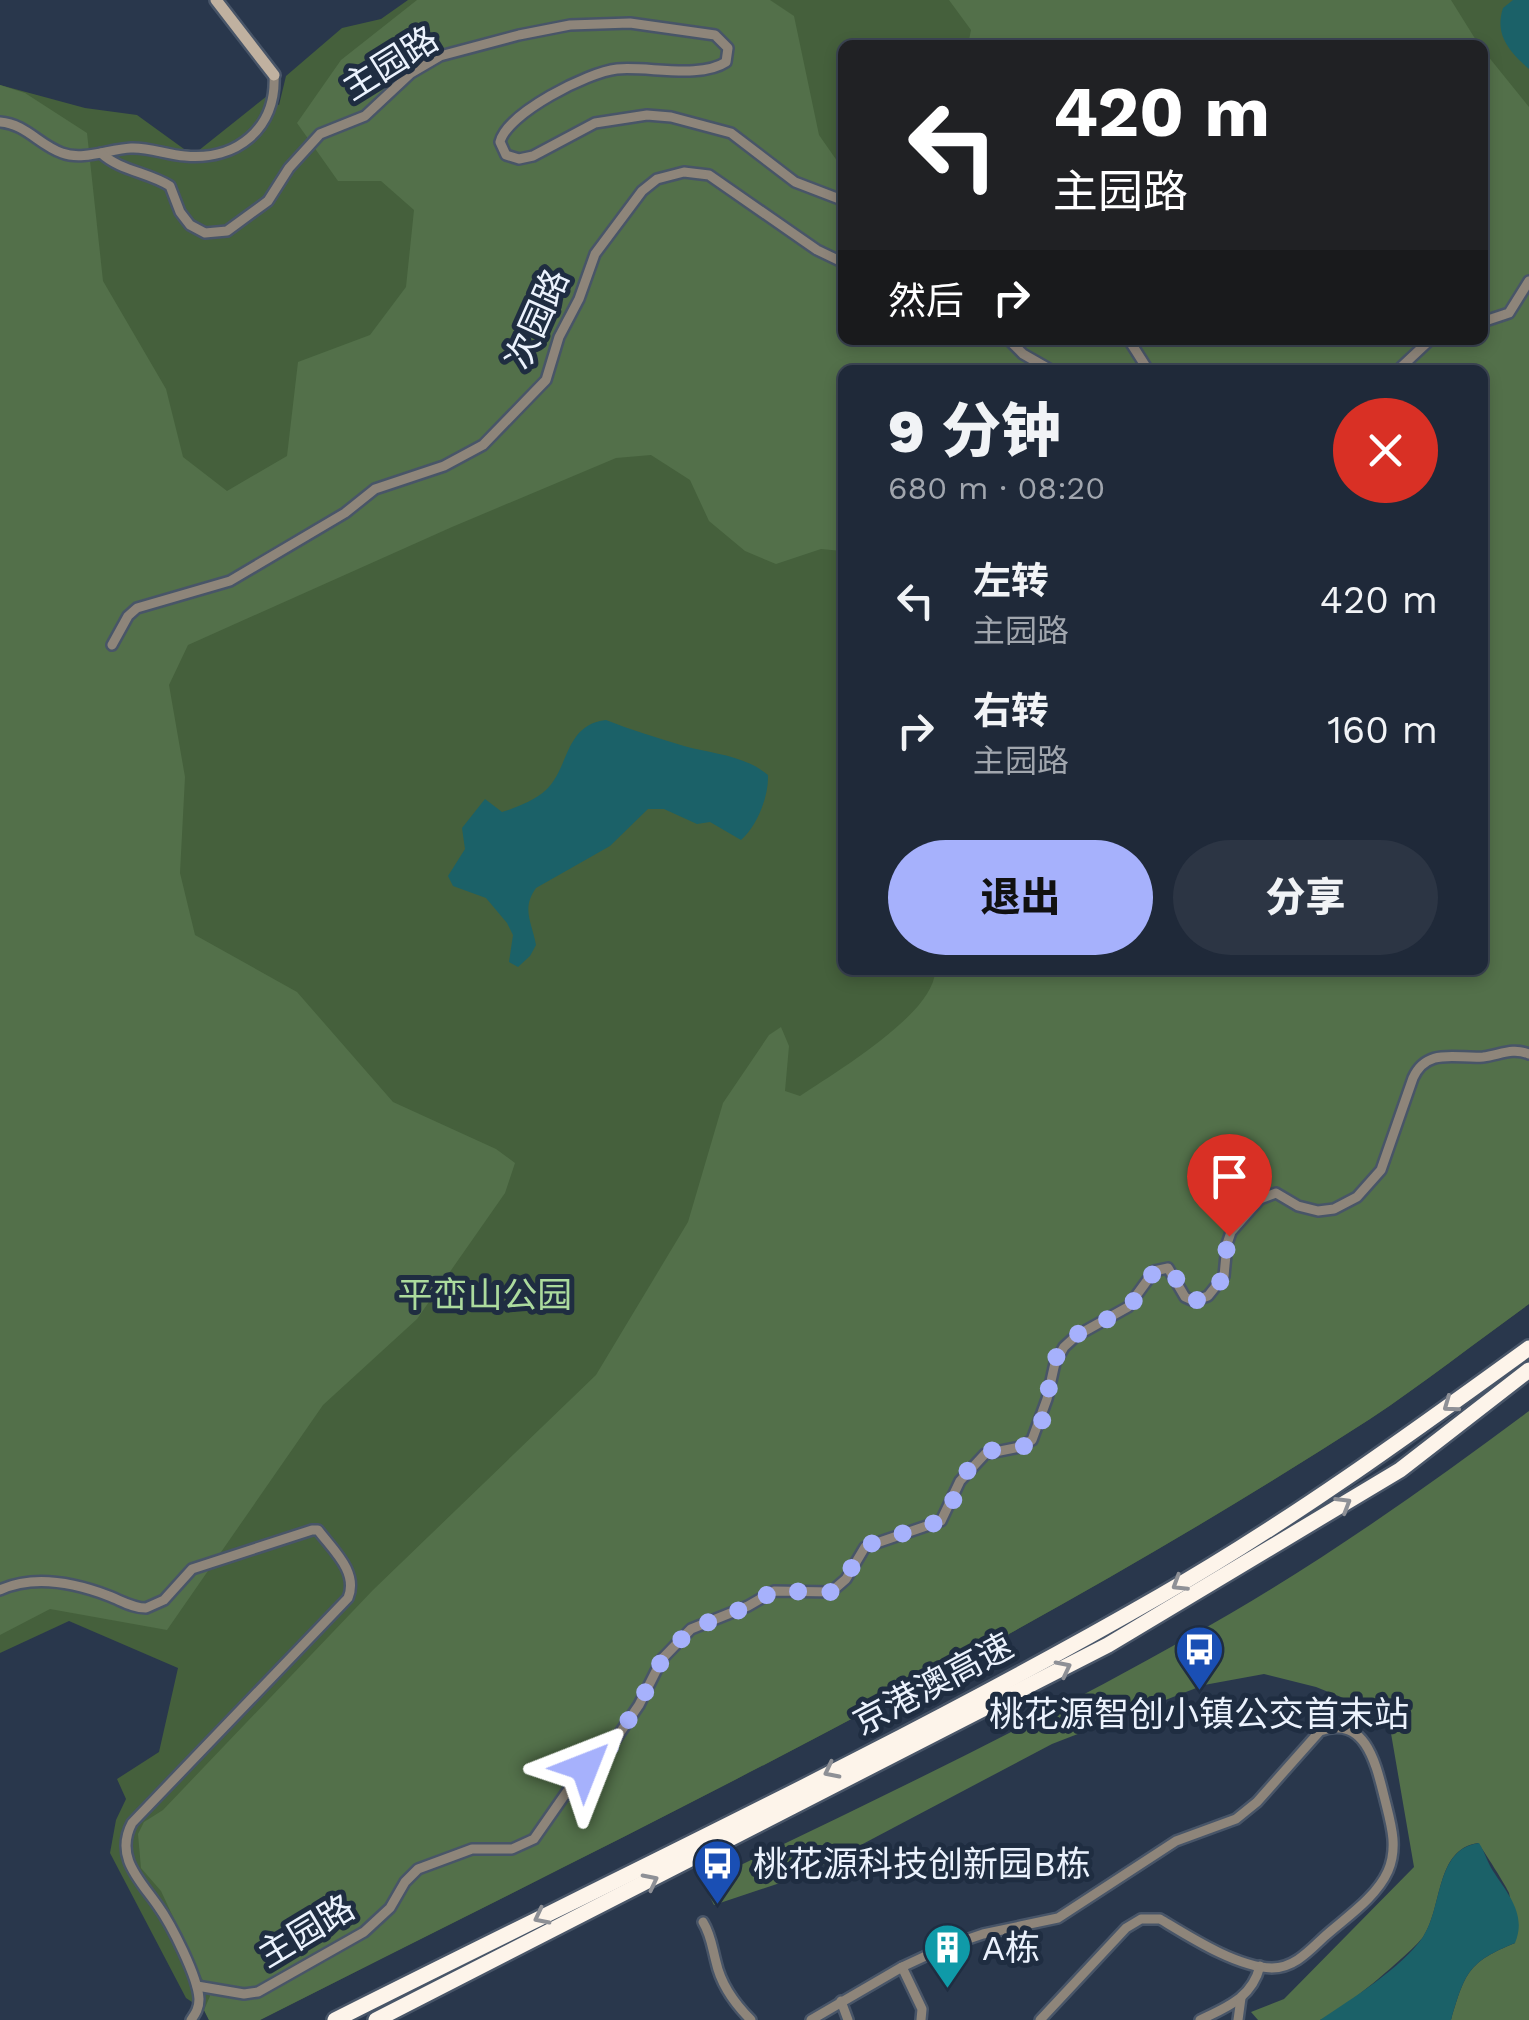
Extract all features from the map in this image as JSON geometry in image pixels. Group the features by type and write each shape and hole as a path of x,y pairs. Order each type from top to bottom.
{"highway":[{"name":"京港澳高速","path":"335,2020 916,1728 1161,1595 1340,1484 1529,1348"},
{"name":"京港澳高速","path":"376,2020 1108,1645 1400,1470 1529,1370"}],"street":[{"path":"216,0 274,75"},
{"name":"主园路","path":"101,152 120,166 170,186 180,212 195,229 222,232 268,200 289,168 320,134 365,116 412,74 440,56 570,25 630,23 715,35 728,48 726,62 705,69 634,68 600,72 525,111 508,125 500,142 506,155 519,159 533,156 595,123 647,115 671,117 731,133 795,182 838,198"},
{"name":"主园路","path":"0,122 20,126 66,155 136,148 202,157 232,150 248,141 264,123 274,96 274,75"},
{"name":"次园路","path":"112,645 136,608 230,582 338,518 375,489 444,466 482,445 546,380 558,338 599,247 646,187 657,179 684,172 709,175 816,250 838,260"},
{"path":"1488,320 1509,313 1529,281"},
{"path":"1015,345 1043,365"},
{"path":"1403,365 1425,345"},
{"name":"主园路","path":"197,1986 244,1994 258,1992 358,1937 386,1913 418,1869 472,1850 512,1849 531,1841 580,1773 615,1740 662,1660 691,1629 742,1609 774,1591 831,1592 846,1579 861,1551 870,1544 941,1521 956,1487 985,1454 1020,1447 1032,1440 1060,1350 1076,1336 1128,1307 1154,1271 1168,1268 1185,1297 1204,1298 1224,1276 1229,1236 1265,1196 1276,1193 1302,1208 1330,1210 1353,1200 1371,1183 1381,1170 1420,1065 1443,1055 1485,1057 1513,1050 1529,1054"},
{"path":"0,1590 44,1580 81,1586 146,1608 164,1600 192,1569 312,1530 318,1530 351,1576 348,1598 132,1823 127,1833 130,1868 166,1918 197,1986 198,2006 191,2020"},
{"path":"811,2020 902,1967 983,1934 1045,1923 1079,1907 1166,1847 1243,1814 1320,1731 1334,1727 1350,1730 1365,1742 1375,1759 1393,1836 1388,1872 1373,1894 1299,1960 1280,1967 1260,1966 1192,1939 1160,1919 1141,1919 1126,1928 1040,2020"},
{"path":"703,1922 726,1988 751,2020"},
{"path":"1200,2020 1242,1998 1260,1966"},
{"path":"902,1967 922,2009 921,2020"},
{"path":"1238,2020 1242,1998"},
{"path":"841,2001 848,2020"}],"green space":[{"name":"平峦山公园","path":"408,0 1529,0 1529,1304 1370,1419 1236,1503 962,1660 683,1807 260,2020 209,2020 204,2010 186,1998 110,1853 116,1820 126,1799 117,1779 159,1752 178,1668 69,1621 0,1653 0,85 85,108 137,115 184,149 198,151 267,96 279,105 286,76 342,28 381,19"}],"shaded area":[{"name":"平峦山公园","path":"417,0 770,0 794,16 819,135 838,162 838,345 1488,345 1488,56 1529,107 1529,1304 1370,1419 1236,1503 962,1660 683,1807 260,2020 209,2020 204,2010 210,1996 161,1891 141,1868 138,1834 144,1822 163,1810 373,1590 596,1375 688,1222 723,1103 769,1035 781,1027 789,1046 785,1091 800,1096 902,1023 931,987 934,975 1488,975 1488,365 838,365 838,551 821,549 776,564 745,551 709,521 690,480 651,455 616,458 452,527 188,645 169,685 185,777 180,873 195,935 297,992 393,1102 496,1149 515,1163 505,1193 417,1319 323,1405 167,1630 50,1609 0,1635 0,85 25,93 87,133 103,281 166,389 183,457 227,491 287,456 298,362 370,335 406,287 414,210 381,181 338,181 297,123 341,60"},
{"path":"949,0 1451,0 1476,40 969,40 971,30"},
{"path":"1513,0 1529,0 1529,69 1502,35 1503,8"},
{"path":"606,720 759,768 768,775 764,801 757,819 741,840 710,822 697,824 664,809 648,809 610,846 536,888 528,909 536,945 518,967 509,962 513,935 507,923 486,898 453,886 448,876 465,849 462,828 485,799 502,812 542,794 554,781 575,738 592,724"},
{"path":"1529,1411 1529,2020 1451,2020 1471,1971 1487,1956 1515,1943 1509,1893 1478,1843 1454,1856 1423,1937 1357,1996 1320,2020 1258,2020 1251,2012 1284,1999 1414,1867 1388,1716 1316,1687 1264,1674 1204,1685 1052,1744 804,1875 714,1905 703,1883 1009,1733 1234,1612 1363,1530"},
{"path":"1479,1843 1514,1905 1518,1933 1515,1943 1487,1956 1471,1971 1451,2020 1320,2020 1414,1949 1429,1925 1447,1867 1454,1856"}],"place":[{"name":"桃花源智创小镇公交首末站","path":"1199,1692"},
{"name":"桃花源科技创新园B栋","path":"718,1906"},
{"name":"A栋","path":"947,1990"}],"route":[{"path":"585,1767 611,1746 662,1660 691,1629 742,1609 774,1591 831,1592 846,1579 864,1547 941,1521 956,1487 985,1454 1020,1447 1032,1440 1047,1400 1056,1358 1067,1343 1128,1307 1159,1268 1172,1270 1178,1288 1190,1300 1208,1296 1224,1276 1229,1236"}]}
